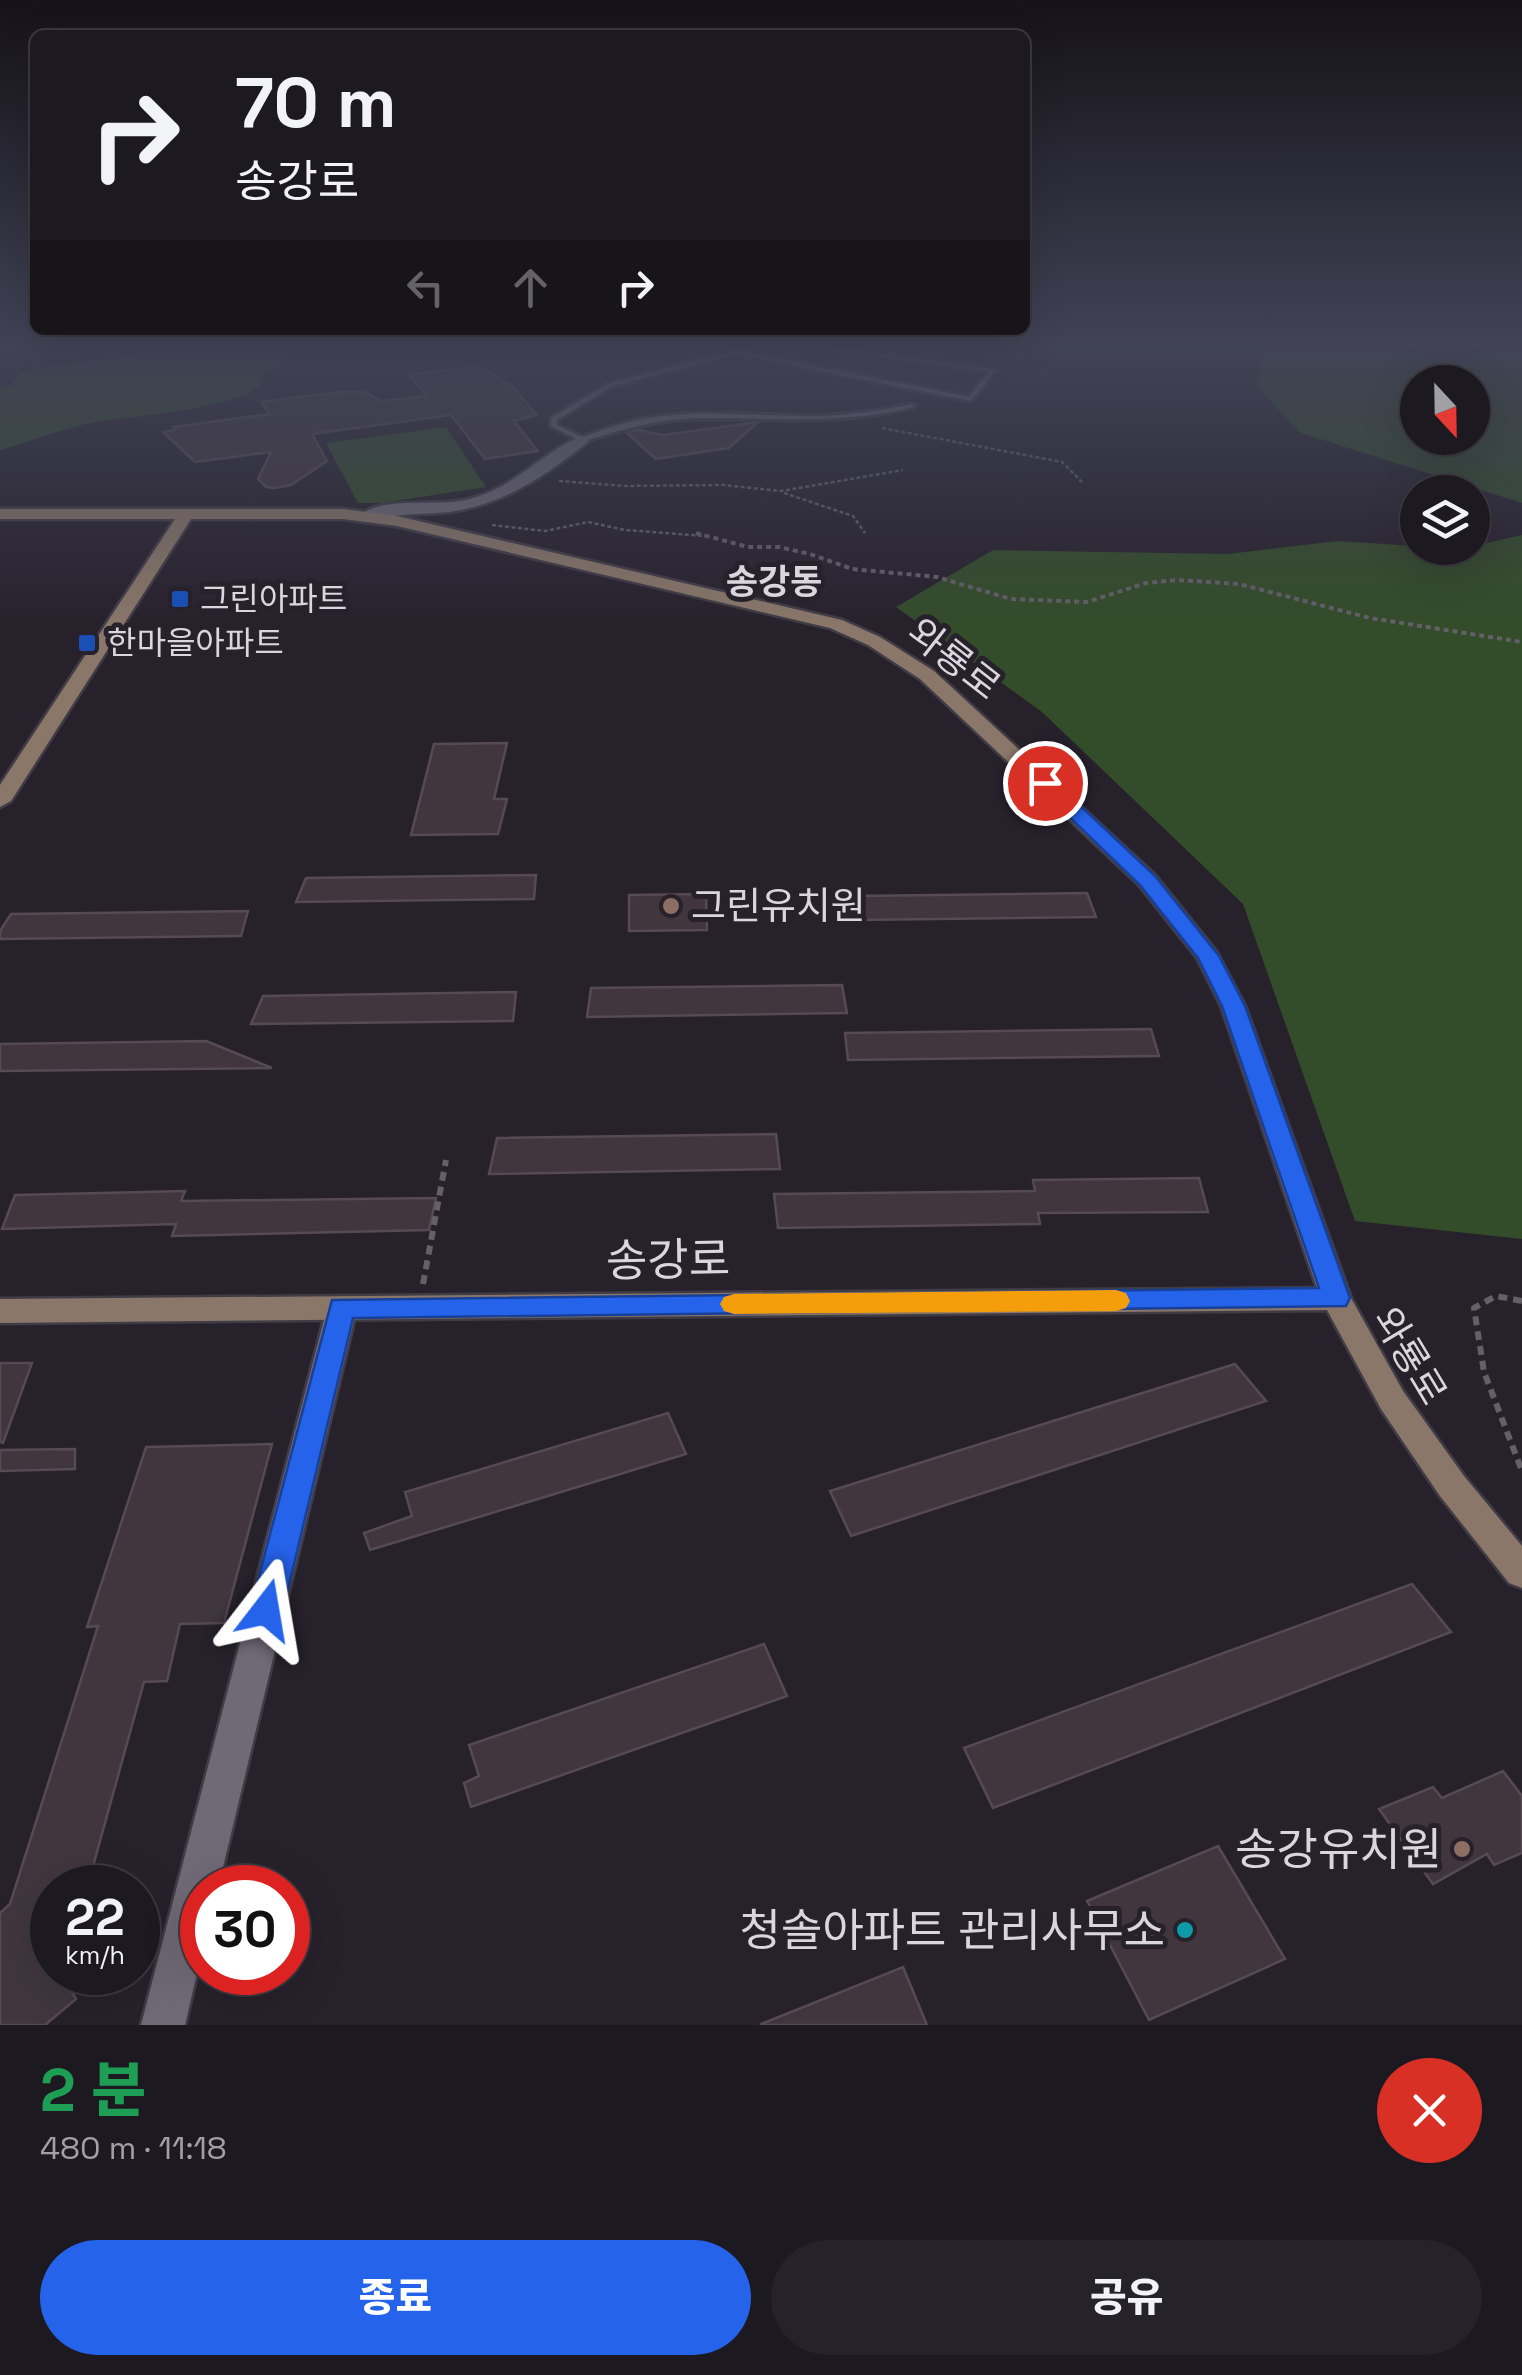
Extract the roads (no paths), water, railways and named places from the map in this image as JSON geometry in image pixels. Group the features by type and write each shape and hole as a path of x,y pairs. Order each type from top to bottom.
{"main road":[{"path":"0,801 188,513"},
{"name":"와룡로","path":"0,514 365,517 836,624 874,641 928,675 1148,880 1208,956 1233,1006 1336,1298 1392,1400 1452,1486 1522,1572"},
{"name":"송강로","path":"0,1311 1336,1298"}],"street":[{"path":"365,517 378,511 468,504 531,475 582,440"},
{"path":"163,2025 342,1308"}],"lane":[{"path":"579,438 586,438"}],"place":[{"name":"그린아파트","path":"180,599"},
{"name":"한마을아파트","path":"87,643"},
{"name":"그린유치원","path":"671,906"},
{"name":"송강유치원","path":"1462,1849"},
{"name":"청솔아파트 관리사무소","path":"1185,1930"}],"district":[{"name":"송강동","path":"774,582"}]}
